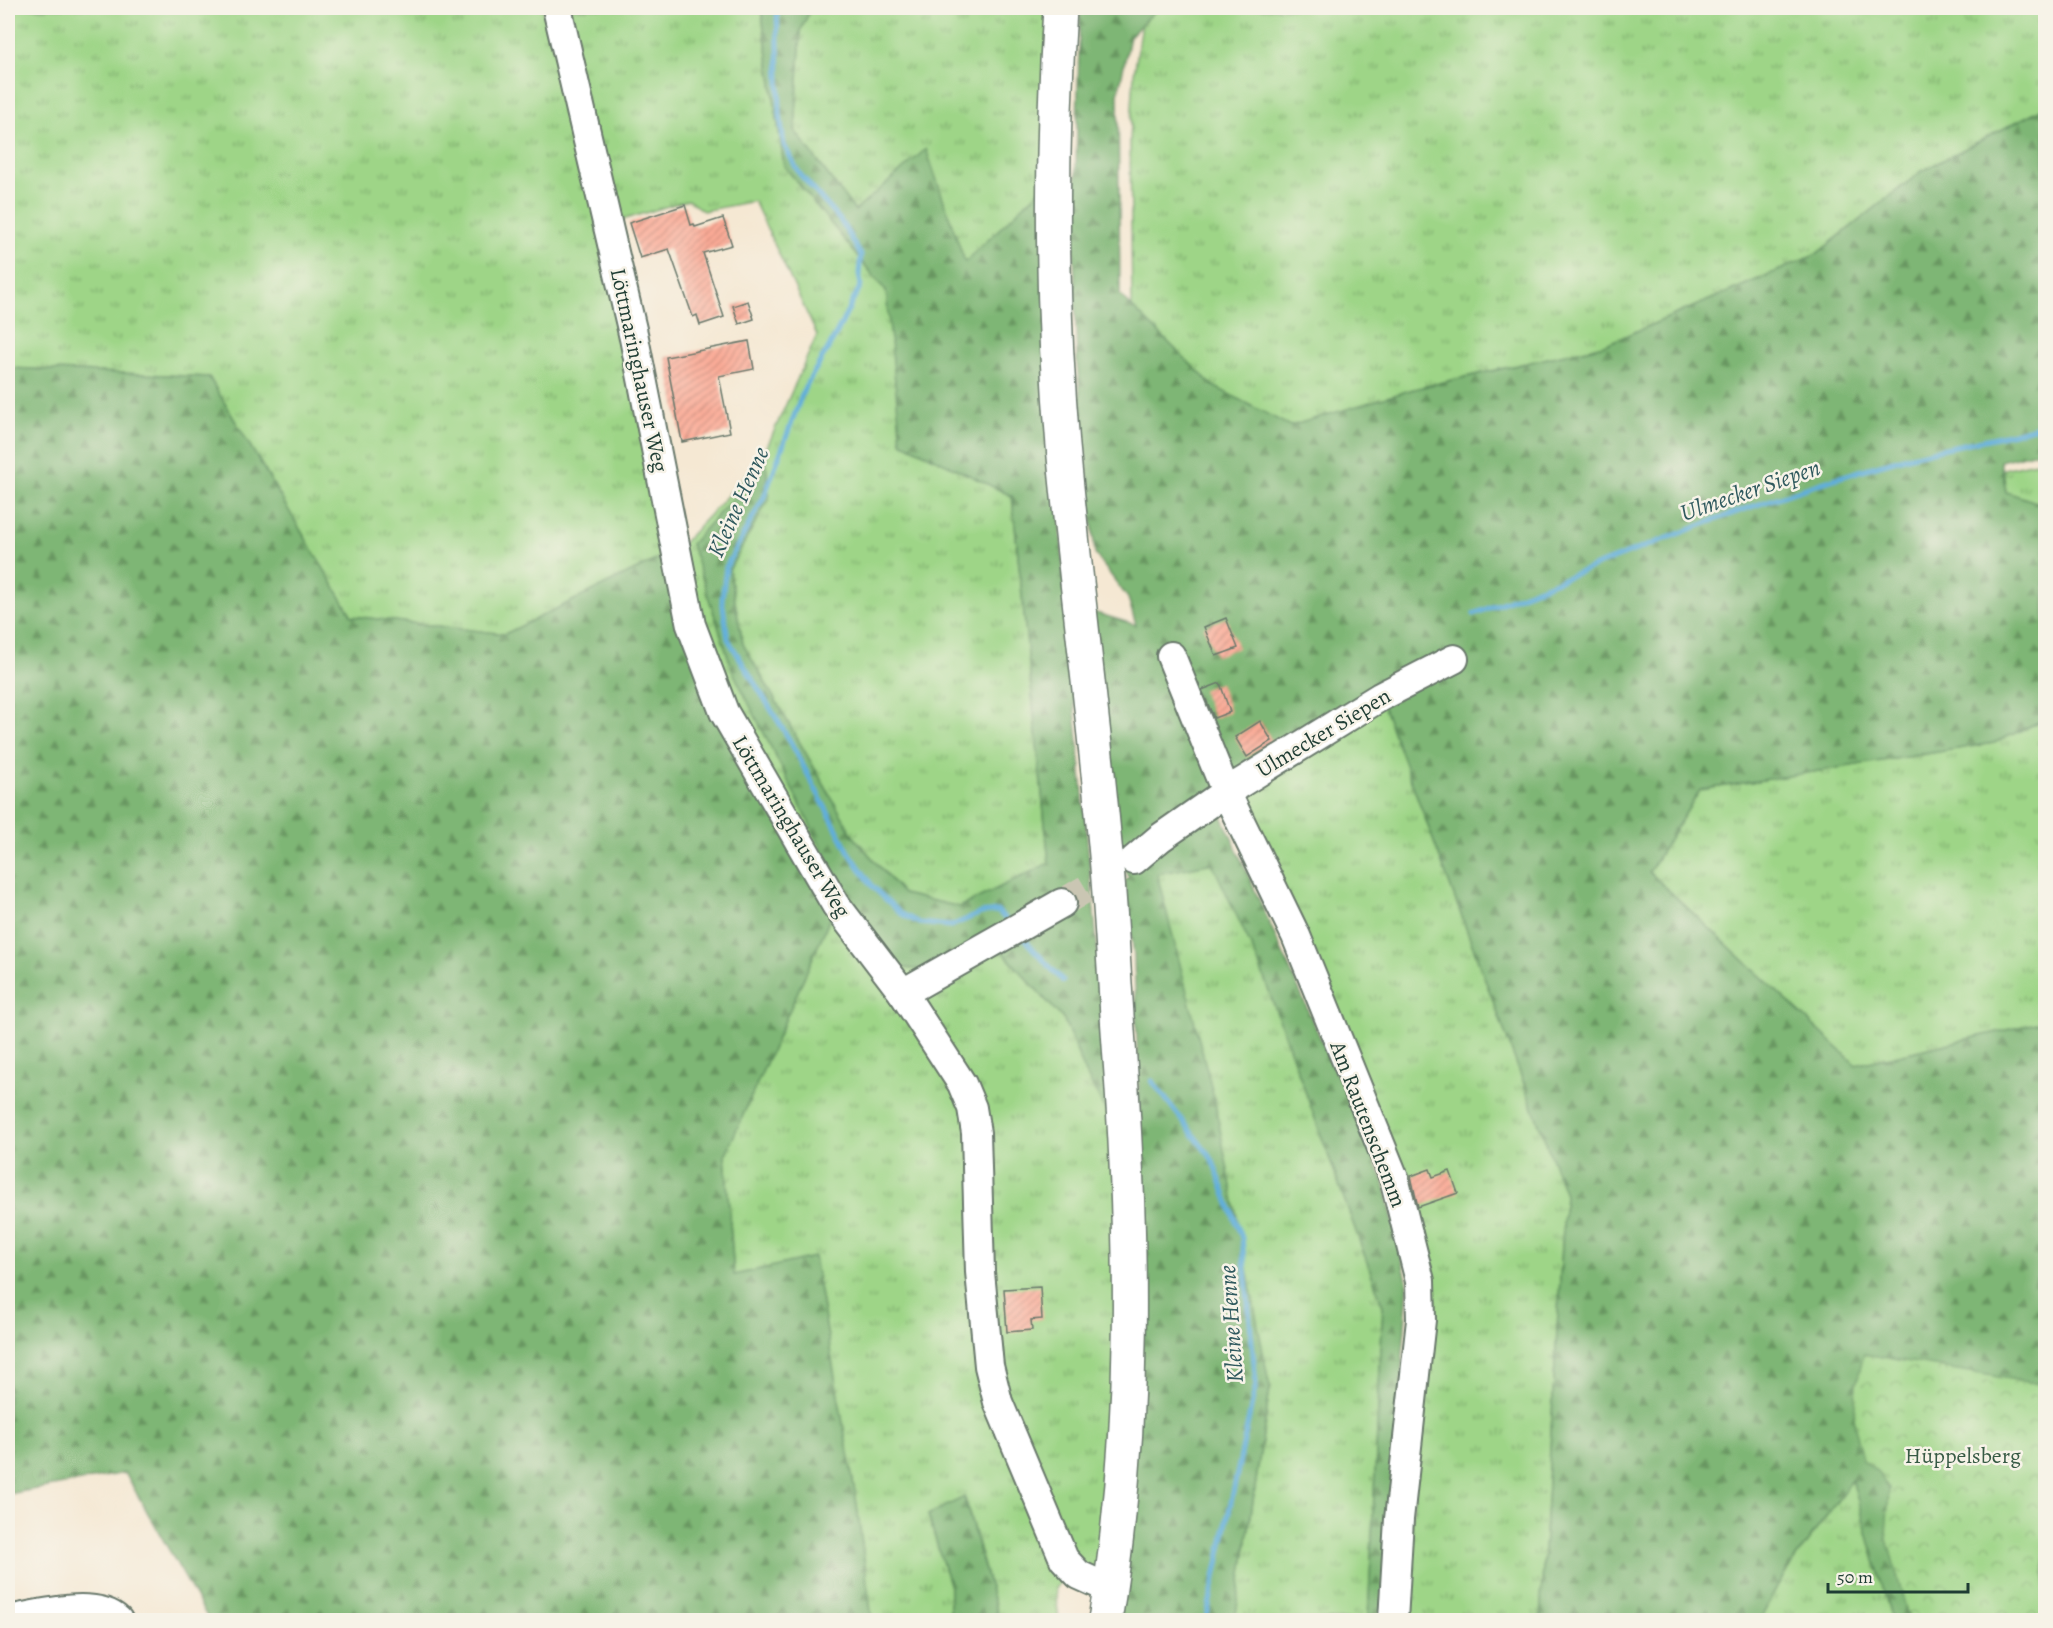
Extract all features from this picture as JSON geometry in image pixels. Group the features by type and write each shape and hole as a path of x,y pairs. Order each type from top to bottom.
{"main road":[{"path":"1060,8 1053,177 1063,443 1105,838 1127,1160 1130,1368 1122,1500 1107,1605"}],"street":[{"name":"Löttmaringhauser Weg","path":"557,8 634,338 691,625 708,675 724,712 836,905 903,993 962,1084 972,1108 976,1133 980,1272 985,1347 998,1402 1064,1558 1107,1605"},
{"path":"1172,656 1226,792"},
{"name":"Ulmecker Siepen","path":"1134,860 1160,838 1226,792 1380,697 1454,659"},
{"name":"Am Rautenschemm","path":"1226,792 1296,936 1394,1179 1420,1281 1421,1320 1399,1519 1393,1620"},
{"path":"903,993 1062,903"},
{"path":"8,1620 74,1609 97,1610 118,1620"}],"green space":[{"path":"8,8 542,8 634,338 677,550 762,458 817,335 754,201 703,211 688,200 609,224 562,8 761,8 784,166 886,291 902,442 1012,496 1049,863 960,907 903,894 854,837 743,644 729,570 769,498 766,463 691,544 843,890 987,935 1064,1020 1086,1074 1114,1126 1120,1312 1100,1564 1094,1570 1080,1566 1055,1588 1059,1620 999,1620 965,1498 928,1515 950,1587 950,1620 872,1620 856,1498 814,1258 734,1275 725,1155 836,905 742,744 676,550 505,634 351,616 209,377 8,368"},
{"path":"761,8 811,8 801,30 795,131 855,211 926,149 965,262 1045,185 1064,592 1114,1126 1086,1074 1064,1020 987,935 926,970 892,967 843,890 733,672 691,544 766,462 769,498 729,570 743,644 854,837 903,894 960,907 1049,863 1012,496 901,442 886,291 784,166"},
{"path":"811,8 1048,8 1045,185 965,263 926,150 855,211 795,131 801,29"},
{"path":"1080,8 1158,8 1130,36 1118,94 1120,295 1213,386 1290,426 1414,389 1604,345 1815,255 1922,171 2045,107 2045,450 2000,461 2006,492 2045,505 2045,719 1994,743 1700,790 1649,872 1856,1065 2045,1021 2045,1620 1892,1620 1852,1480 1783,1576 1760,1620 1540,1620 1565,1194 1383,705 1211,791 1384,1182 1408,1285 1384,1620 1368,1620 1383,1306 1258,961 1212,863 1157,874 1214,1098 1270,1388 1235,1620 1116,1620 1140,1131 1134,956 1093,612 1136,625 1128,598 1095,554 1077,363 1074,250"},
{"path":"1158,8 2045,8 2045,107 1922,171 1815,255 1604,345 1414,389 1290,427 1213,386 1132,307 1130,141 1134,74 1142,24"},
{"path":"8,368 209,377 352,616 505,634 676,550 742,744 836,905 725,1156 734,1275 814,1257 856,1498 872,1620 209,1620 125,1473 8,1494"},
{"path":"2045,460 2045,505 2006,492 2003,469"},
{"path":"1383,705 1565,1194 1540,1620 1404,1620 1419,1437 1436,1302 1427,1268 1243,811 1247,795"},
{"path":"2045,719 2045,1021 1856,1065 1649,872 1700,790 1994,743"},
{"path":"1213,863 1258,961 1383,1306 1368,1620 1235,1620 1270,1388 1157,874"},
{"name":"Hüppelsberg","path":"1864,1354 2045,1385 2045,1620 1909,1620 1886,1535 1889,1489 1879,1473 1863,1460 1854,1423 1856,1385"},
{"path":"1853,1479 1892,1620 1760,1620 1783,1576"},
{"path":"964,1497 999,1620 950,1620 950,1587 928,1515"}],"building":[{"path":"685,205 691,225 694,224 695,227 723,218 732,245 703,253 724,317 700,325 697,315 693,317 669,249 640,258 629,223"},
{"path":"748,301 754,319 739,324 733,306"},
{"path":"749,341 754,369 719,376 730,432 682,442 666,357"},
{"path":"1226,618 1238,648 1216,656 1204,627"},
{"path":"1220,683 1230,712 1214,718 1202,690"},
{"path":"1260,721 1272,741 1247,757 1235,737"},
{"path":"1430,1169 1433,1177 1450,1171 1458,1193 1418,1207 1411,1176"},
{"path":"1040,1287 1042,1319 1031,1320 1032,1330 1007,1332 1004,1289"}],"waterway":[{"name":"Kleine Henne","path":"777,8 780,114 784,145 799,173 840,220 861,255 859,273 861,285 833,340 804,389 764,497 726,567 722,599 728,639 789,739 849,852 873,887 900,913 919,923 951,926 981,913 998,911 1010,924"},
{"name":"Ulmecker Siepen","path":"1474,614 1687,530 1849,474 1939,449 2046,424"},
{"name":"Kleine Henne","path":"1022,937 1063,981"},
{"name":"Kleine Henne","path":"1152,1081 1212,1159 1242,1238 1256,1384 1206,1620"}],"tunnel":[{"path":"1062,903 1124,866"}]}
